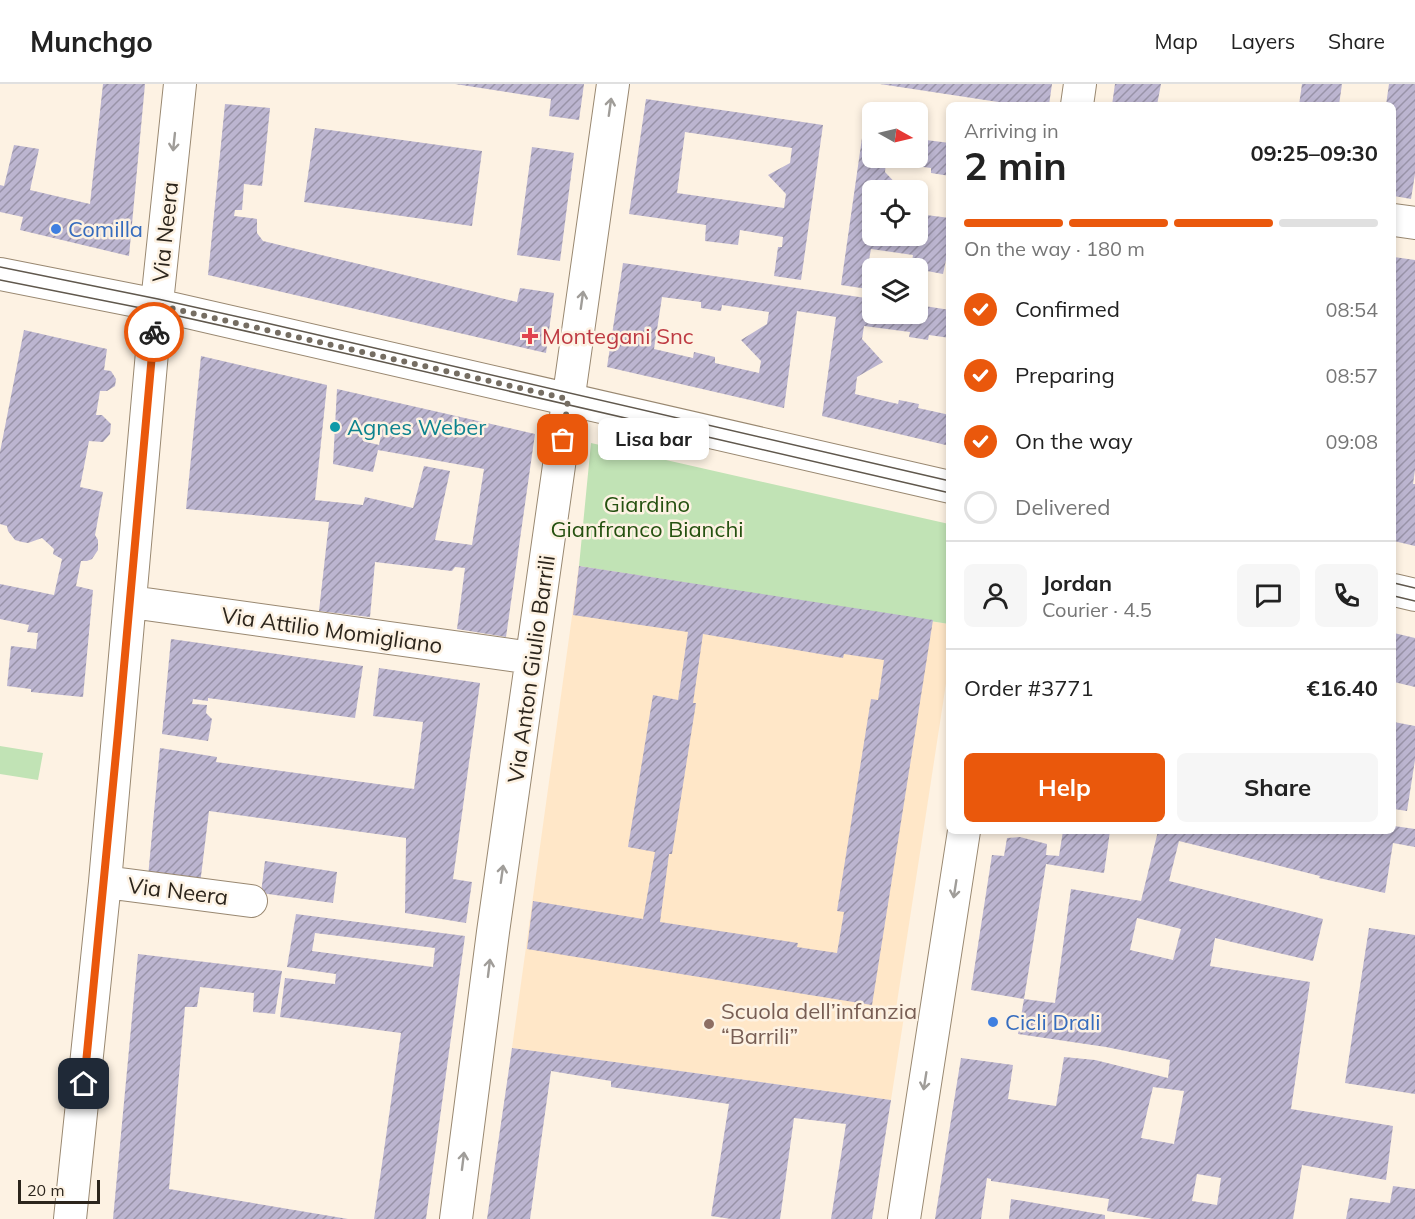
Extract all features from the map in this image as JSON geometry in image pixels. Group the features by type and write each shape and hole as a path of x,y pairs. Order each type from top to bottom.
{"street":[{"name":"Via Neera","path":"69,1219 105,882 157,305 180,84"},
{"name":"Via Anton Giulio Barrili","path":"456,1219 613,84"},
{"path":"1077,102 1080,84"},
{"path":"1396,220 1415,224"},
{"path":"0,274 157,305 946,486"},
{"path":"1396,590 1415,595"},
{"name":"Via Attilio Momigliano","path":"131,602 532,658"},
{"path":"904,1219 964,834"},
{"name":"Via Neera","path":"105,882 251,901"}],"shaded area":[{"path":"579,566 946,624 946,684 896,1009 905,1010 891,1100 512,1048"}],"green space":[{"name":"Giardino Gianfranco Bianchi","path":"591,443 946,523 946,624 579,566"},
{"path":"0,746 43,753 38,780 0,774"}],"building":[{"path":"103,84 145,84 129,256 20,230 23,217 0,212 0,185 4,186 14,145 39,149 30,190 90,204"},
{"path":"455,84 584,84 579,120 549,116 551,99"},
{"path":"880,84 1052,84 1049,102 998,102"},
{"path":"1115,84 1161,84 1158,102 1112,102"},
{"path":"1302,84 1342,84 1339,102 1299,102"},
{"path":"1389,84 1415,84 1415,174 1411,199 1396,196 1396,102 1386,102"},
{"path":"646,99 823,125 801,280 774,276 778,247 782,247 783,237 740,230 738,245 705,241 706,225 629,214","holes":["685,132 792,148 790,163 768,175 786,194 784,208 677,193"]},
{"path":"225,104 270,108 262,186 244,184 242,210 235,210 234,216 257,219 257,233 263,241 517,302 520,288 554,293 546,353 208,275"},
{"path":"315,128 482,151 472,226 304,202"},
{"path":"862,138 862,168 885,168 885,172 893,180 862,180 862,246 928,246 928,215 946,218 946,260 943,274 928,271 928,258 913,258 913,255 871,249 869,258 862,258 862,288 841,285"},
{"path":"928,140 946,142 946,175 931,173 931,168 928,168"},
{"path":"532,147 574,153 560,261 517,255"},
{"path":"1396,257 1415,260 1415,470 1413,484 1415,484 1415,546 1396,541"},
{"path":"623,263 862,297 862,324 928,324 928,307 946,309 946,337 929,335 928,340 909,337 910,332 864,326 862,339 883,362 857,377 855,394 898,404 899,400 919,404 918,408 946,414 946,445 822,416 836,317 797,311 784,408 607,367","holes":["662,297 701,302 701,308 721,311 722,305 769,312 767,324 741,340 761,361 759,373 715,363 715,357 694,352 693,358 654,349"]},
{"path":"24,330 107,349 104,370 111,371 116,379 115,386 107,391 100,391 96,415 102,415 111,424 110,434 103,442 89,441 80,487 103,492 95,535 98,540 98,550 92,559 81,561 76,586 93,590 83,697 31,692 31,689 7,686 11,646 36,649 38,633 27,632 29,625 0,619 0,584 54,595 62,559 53,554 54,549 42,538 28,543 15,540 7,526 0,524 0,452"},
{"path":"201,356 327,385 315,500 363,505 365,497 413,508 424,466 450,471 435,540 472,545 484,469 378,450 373,472 333,464 337,389 535,434 506,637 457,629 465,568 455,567 452,571 375,562 370,617 319,611 329,522 186,509","holes":["367,424 383,427 379,445 363,441"]},
{"path":"579,566 933,620 872,1005 527,949 533,901 643,919 655,852 628,847 653,695 678,700 688,632 573,615","holes":["703,634 843,658 844,654 884,660 878,700 871,699 837,911 844,912 837,953 797,947 798,943 660,922 669,854 672,854 696,703 693,703"]},
{"path":"1396,633 1415,638 1415,687 1396,682"},
{"path":"171,639 363,666 355,718 208,698 208,701 193,699 192,704 207,705 206,713 212,719 208,741 162,734"},
{"path":"379,668 480,683 453,879 472,882 466,923 405,913 406,838 209,811 200,884 148,877 160,748 217,757 216,762 414,789 423,722 373,716"},
{"path":"1396,722 1415,726 1415,760 1407,811 1396,809"},
{"path":"1396,826 1415,829 1415,847 1393,843 1385,893 1179,841 1169,881 1323,919 1313,961 1215,938 1210,966 1310,982 1291,1109 1393,1126 1386,1180 1302,1165 1293,1219 1154,1219 1107,1211 1109,1199 991,1181 987,1178 981,1219 935,1219 961,1058 1013,1065 1008,1099 1056,1106 1064,1057 1095,1060 1168,1078 1170,1060 1106,1047 1018,1034 1024,999 1055,1003 1071,889 1141,901 1157,834 1396,834","holes":["1137,918 1181,929 1173,960 1130,950","1153,1087 1184,1091 1174,1144 1141,1138","1197,1174 1221,1178 1217,1205 1192,1201"]},
{"path":"1063,834 1110,834 1104,873 1046,864 1024,999 971,990 992,855 1004,856 1007,838 1020,837 1047,844 1046,855 1059,856"},
{"path":"265,861 337,872 333,903 261,893"},
{"path":"296,914 465,936 426,1219 374,1219 401,1033 280,1017 285,978 335,984 336,974 287,967","holes":["315,933 435,948 433,967 312,951"]},
{"path":"1369,928 1415,935 1415,1094 1345,1083"},
{"path":"138,954 282,971 275,1014 253,1012 254,993 200,987 197,1007 185,1007 169,1189 348,1219 113,1219"},
{"path":"512,1048 891,1100 872,1219 831,1219 846,1124 794,1118 780,1219 731,1219 711,1216 729,1104 611,1087 611,1081 551,1071 530,1219 487,1219"},
{"path":"1393,1186 1415,1189 1415,1219 1346,1219 1350,1198 1390,1203"},
{"path":"1011,1199 1105,1215 1105,1219 1009,1219"}],"tram line":[{"path":"0,267 262,322 946,480"},
{"path":"0,280 156,311 357,356 946,492"},
{"path":"1396,583 1415,588"},
{"path":"1396,596 1415,601"}],"way so far":[{"path":"154,332 157,305 568,399 563,440"}],"place":[{"name":"Comilla","path":"56,229"},
{"name":"Montegani Snc","path":"530,336"},
{"name":"Agnes Weber","path":"335,427"},
{"name":"Lisa bar","path":"563,440"},
{"name":"Cicli Drali","path":"993,1022"},
{"name":"Scuola dell’infanzia “Barrili”","path":"709,1024"}],"route":[{"path":"84,1084 105,882 154,332"}]}
